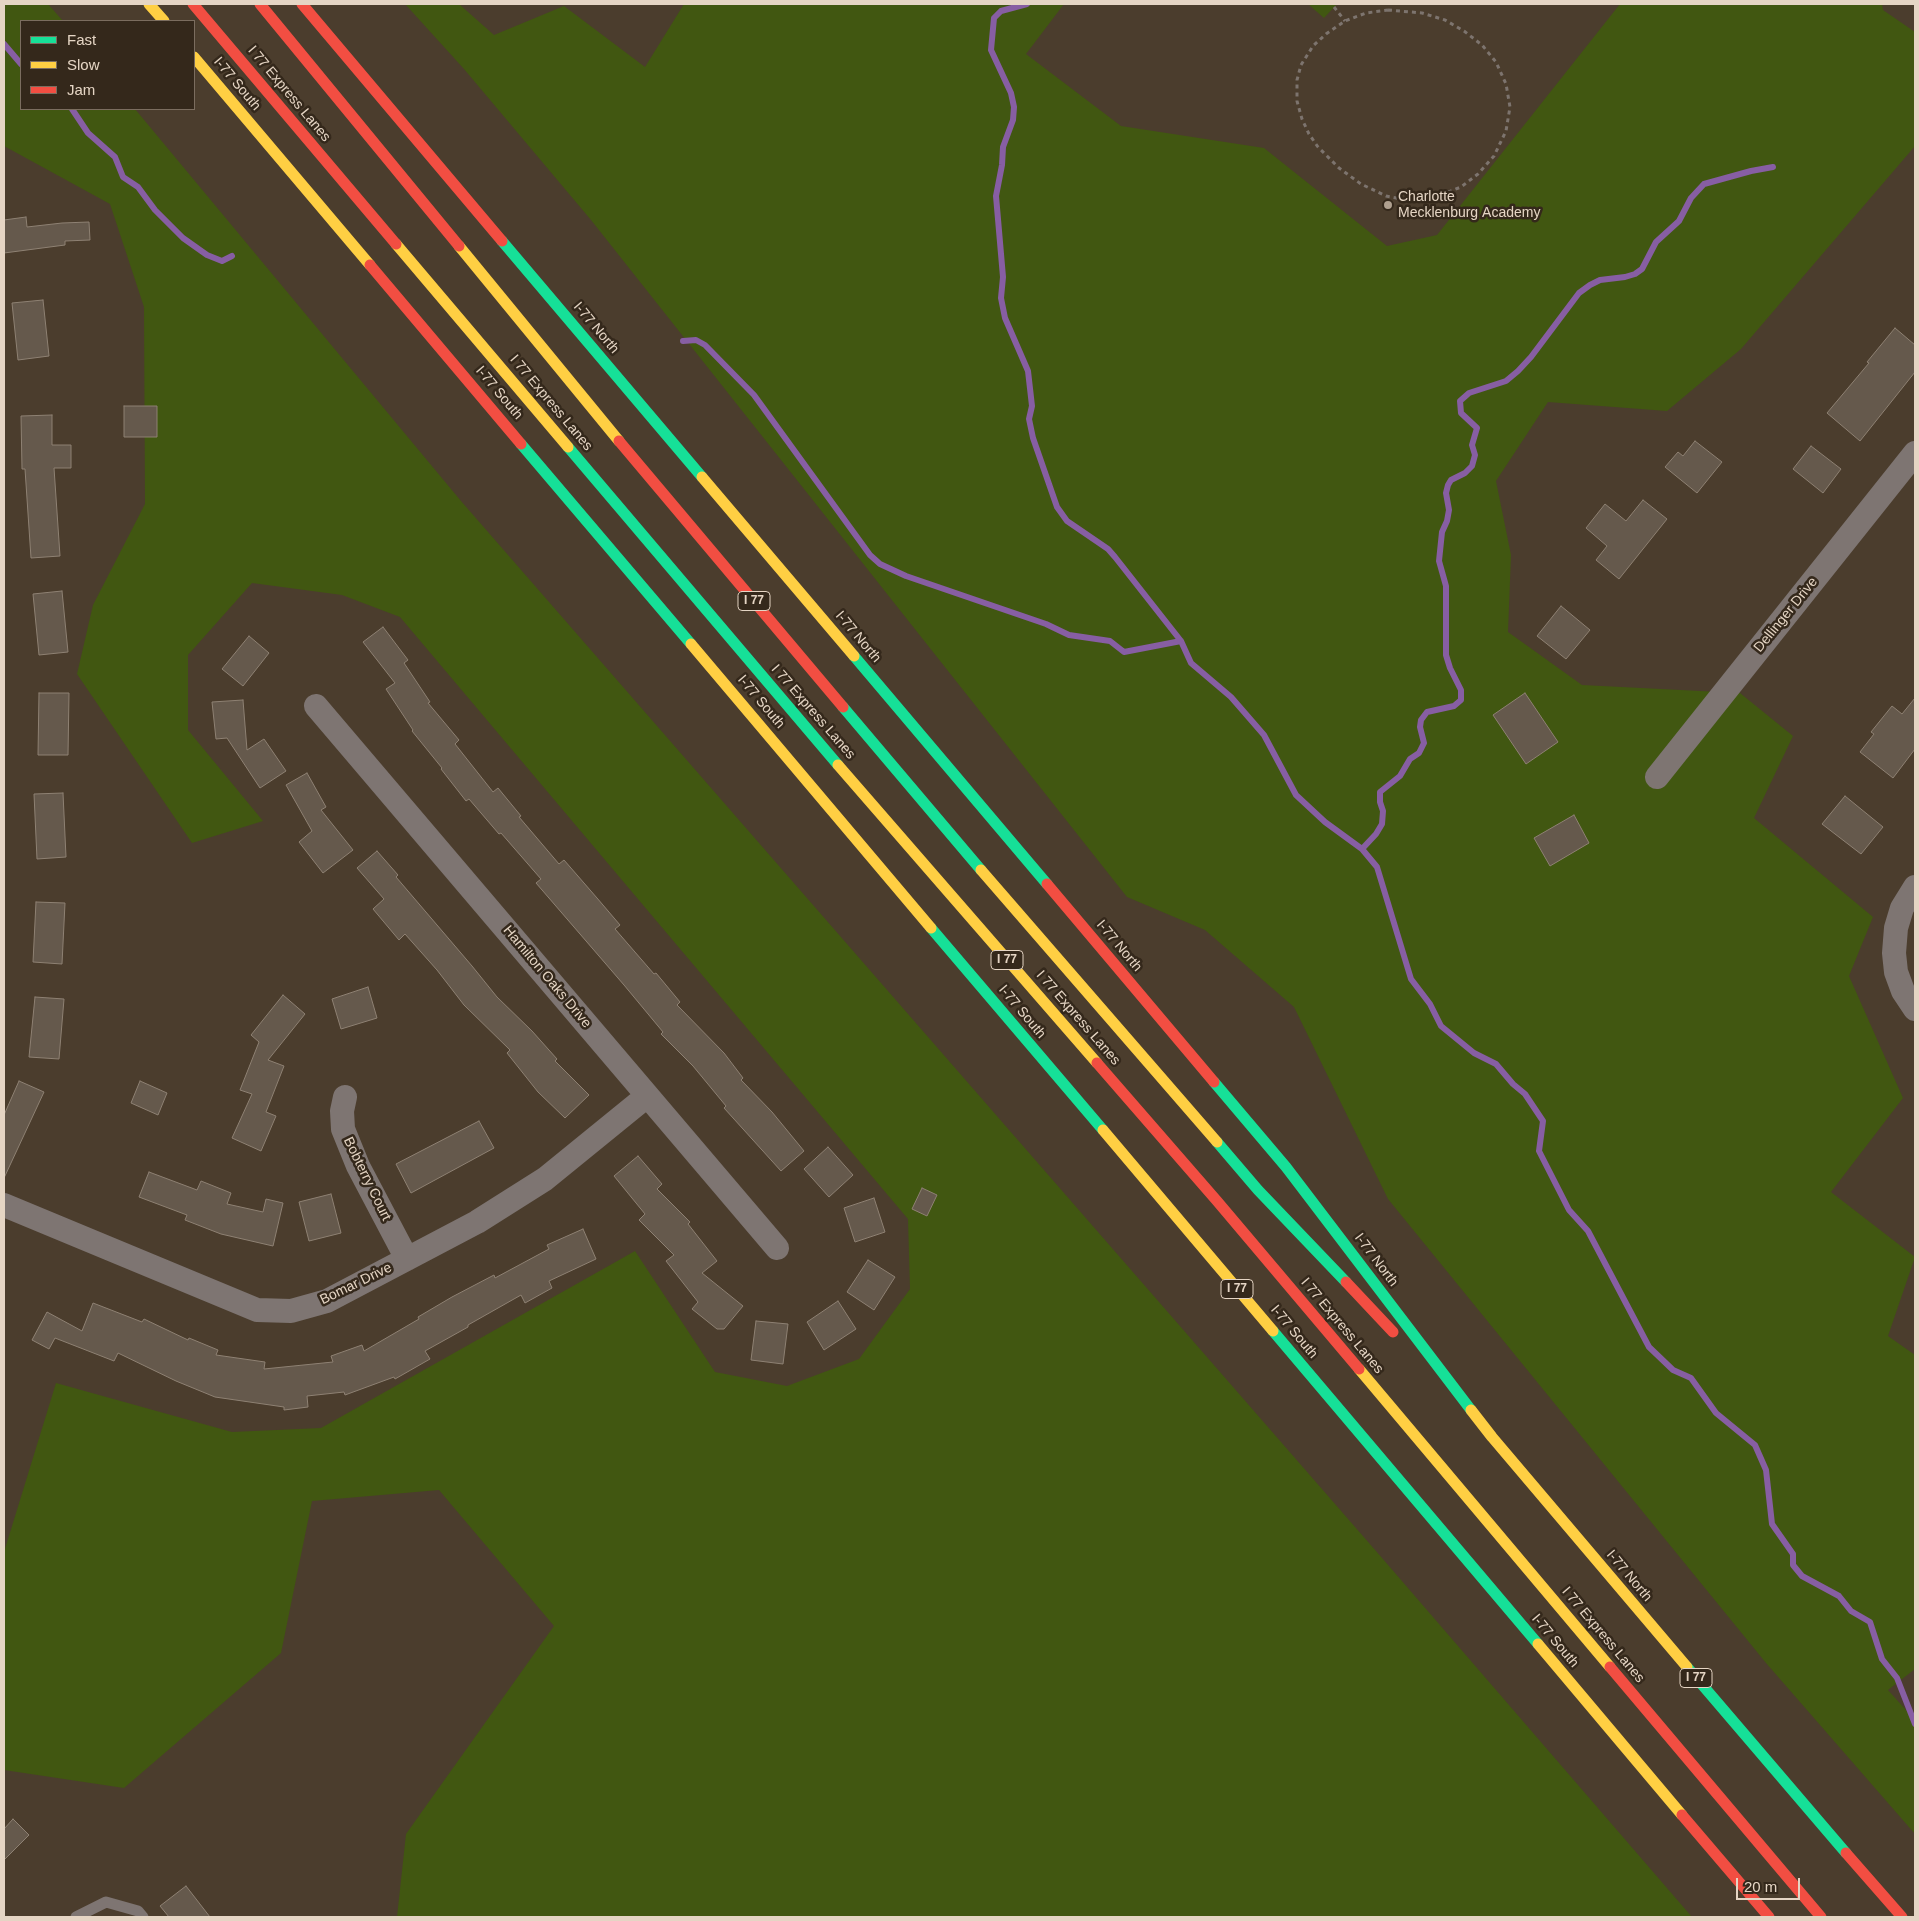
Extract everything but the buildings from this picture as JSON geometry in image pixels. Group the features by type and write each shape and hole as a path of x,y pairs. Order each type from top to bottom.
{"highway":[{"path":"149,4 163,20"},
{"name":"I 77 Express Lanes","path":"193,4 807,730 1236,1224 1821,1917"},
{"name":"I 77 Express Lanes","path":"260,4 629,454 972,859 1258,1190 1398,1338"},
{"name":"I-77 North","path":"302,4 1286,1167 1492,1437 1780,1778 1902,1917"},
{"name":"I-77 South","path":"195,58 1769,1917"},
{"name":"I 77","path":"1418,1359 1492,1437"}],"street":[{"name":"Dellinger Drive","path":"1657,777 1915,453"},
{"name":"Hamilton Oaks Drive","path":"316,706 778,1248"},
{"path":"1915,887 1902,908 1896,928 1894,953 1896,972 1903,991 1915,1009"},
{"name":"Bomar Drive","path":"4,1205 257,1310 291,1312 327,1301 477,1222 545,1179 647,1096"},
{"name":"Bobterry Court","path":"345,1097 342,1111 344,1129 358,1166 407,1259"}],"lane":[{"path":"76,1917 106,1902 138,1911 143,1917"}],"path":[{"path":"1405,4 1405,10"},
{"path":"1334,7 1345,21"},
{"path":"1405,10 1422,12 1445,20 1464,31 1482,46 1496,62 1506,84 1510,107 1506,131 1494,156 1478,174 1461,187 1436,197 1412,201 1386,196 1361,184 1339,168 1318,147 1309,134 1297,101 1297,80 1301,65 1313,46 1326,34 1345,21 1366,13 1405,10"}],"green space":[{"path":"4,4 48,4 62,20 20,20 20,110 136,110 461,501 1376,1551 1692,1917 397,1917 406,1834 554,1626 439,1490 312,1501 281,1653 124,1788 4,1770 4,1552 56,1383 232,1432 321,1428 635,1251 715,1372 787,1386 859,1359 910,1289 908,1219 400,617 342,595 252,583 188,655 188,730 263,821 192,843 77,674 93,605 145,504 144,307 110,204 4,146"},
{"path":"405,4 459,4 494,35 564,6 645,67 684,4 1064,4 1026,54 1121,126 1264,148 1387,246 1437,235 1620,4 1882,4 1883,10 1915,32 1915,146 1741,349 1667,411 1548,402 1496,481 1511,555 1508,632 1582,685 1740,693 1793,736 1754,818 1873,917 1849,976 1903,1098 1831,1192 1915,1257 1888,1336 1915,1355 1915,1669 1888,1690 1915,1720 1915,1834 1766,1663 1388,1199 1294,1007 1205,930 1127,897 591,220 464,69"},
{"path":"1308,4 1337,4 1324,18"}],"waterway":[{"path":"1027,4 1001,11 994,18 991,50 1011,93 1014,107 1013,120 1003,147 1002,165 996,196 1003,277 1001,298 1005,318 1028,371 1032,406 1029,419 1033,438 1057,507 1067,521 1108,549 1181,641 1191,663 1231,697 1264,735 1296,795 1325,822 1362,849 1377,867 1411,979 1430,1004 1441,1026 1474,1053 1496,1064 1513,1084 1525,1094 1543,1121 1539,1151 1569,1210 1588,1231 1649,1347 1673,1370 1691,1378 1716,1413 1755,1445 1766,1470 1772,1524 1793,1554 1793,1565 1802,1576 1839,1596 1851,1611 1870,1622 1882,1659 1897,1678 1915,1724"},
{"path":"4,44 20,63"},
{"path":"73,110 88,133 115,157 123,177 138,187 155,210 183,238 207,255 222,261 232,256"},
{"path":"1362,849 1376,834 1382,824 1383,811 1380,802 1380,792 1400,776 1410,759 1419,753 1424,743 1420,727 1421,720 1427,712 1454,706 1461,700 1461,690 1446,655 1446,586 1439,561 1442,532 1449,510 1446,493 1448,485 1451,480 1465,473 1472,466 1475,455 1472,445 1477,428 1461,413 1460,401 1469,393 1506,381 1518,371 1531,357 1579,293 1590,285 1600,280 1635,274 1642,269 1656,242 1679,221 1691,198 1704,184 1773,167"},
{"path":"683,341 696,340 705,345 754,395 870,555 880,564 906,576 1046,624 1069,635 1110,641 1124,652 1181,641"}],"traffic: fast":[{"path":"502,241 702,477"},
{"path":"521,444 691,644"},
{"path":"568,447 838,765"},
{"path":"854,656 1047,884"},
{"path":"843,707 981,870"},
{"path":"931,928 1103,1130"},
{"path":"1214,1082 1286,1167 1471,1410"},
{"path":"1217,1142 1258,1190 1346,1282"},
{"path":"1273,1331 1538,1644"},
{"path":"1687,1667 1846,1853"}],"traffic: slow":[{"path":"149,4 163,20"},
{"path":"195,58 370,265"},
{"path":"396,244 568,447"},
{"path":"459,246 619,441"},
{"path":"702,477 854,656"},
{"path":"691,644 931,928"},
{"path":"838,765 1097,1063"},
{"path":"981,870 1217,1142"},
{"path":"1103,1130 1273,1331"},
{"path":"1359,1369 1610,1667"},
{"path":"1471,1410 1687,1667"},
{"path":"1538,1644 1682,1815"}],"traffic: jam":[{"path":"193,4 396,244"},
{"path":"260,4 459,246"},
{"path":"302,4 502,241"},
{"path":"370,265 521,444"},
{"path":"619,441 843,707"},
{"path":"1047,884 1214,1082"},
{"path":"1097,1063 1359,1369"},
{"path":"1346,1282 1393,1332"},
{"path":"1610,1667 1821,1917"},
{"path":"1682,1815 1769,1917"},
{"path":"1846,1853 1902,1917"}],"place":[{"name":"Charlotte Mecklenburg Academy","path":"1388,205"}]}
